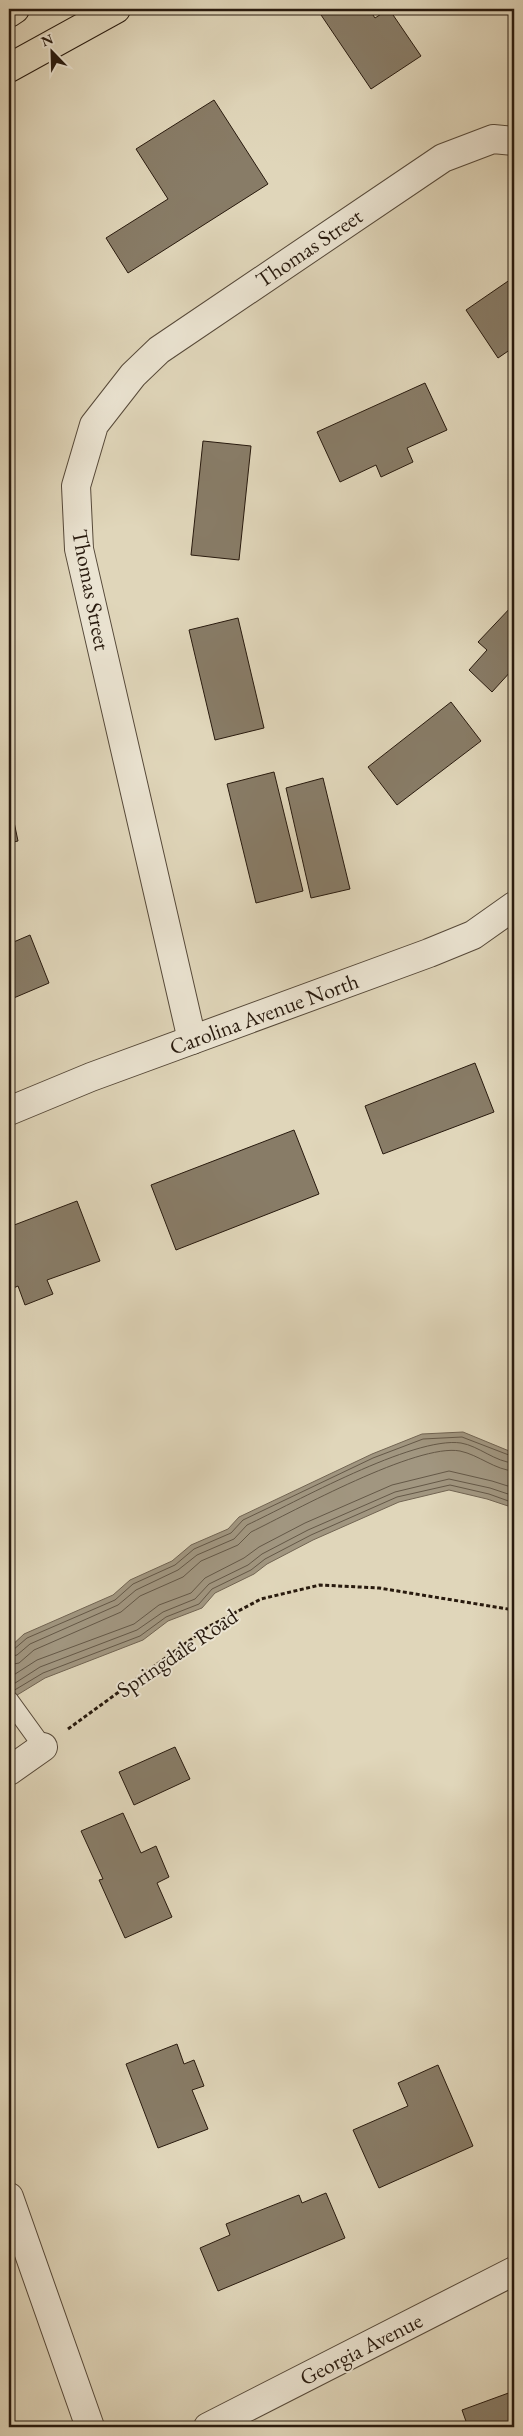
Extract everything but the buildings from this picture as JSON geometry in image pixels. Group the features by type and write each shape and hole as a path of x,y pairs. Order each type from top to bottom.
{"highway":[{"path":"9,13 15,9"},
{"path":"9,68 116,9"}],"street":[{"name":"Thomas Street","path":"192,1040 79,550 76,486 94,425 133,374 159,350 443,158 493,139 514,141"},
{"name":"Carolina Avenue North","path":"9,1111 91,1077 464,938 514,906"},
{"path":"9,1771 43,1747"},
{"path":"9,2197 90,2427"},
{"name":"Georgia Avenue","path":"208,2427 514,2271"}],"lane":[{"path":"9,1700 43,1747"}],"path":[{"name":"Springdale Road","path":"43,1747 208,1627 261,1599 320,1585 380,1588 514,1610"}],"water":[{"path":"463,1432 514,1453 514,1508 449,1490 399,1502 313,1540 267,1564 254,1574 215,1593 202,1608 168,1621 143,1640 45,1678 9,1700 9,1648 24,1634 113,1595 130,1580 172,1561 191,1545 228,1529 239,1517 372,1454 422,1434"}]}
